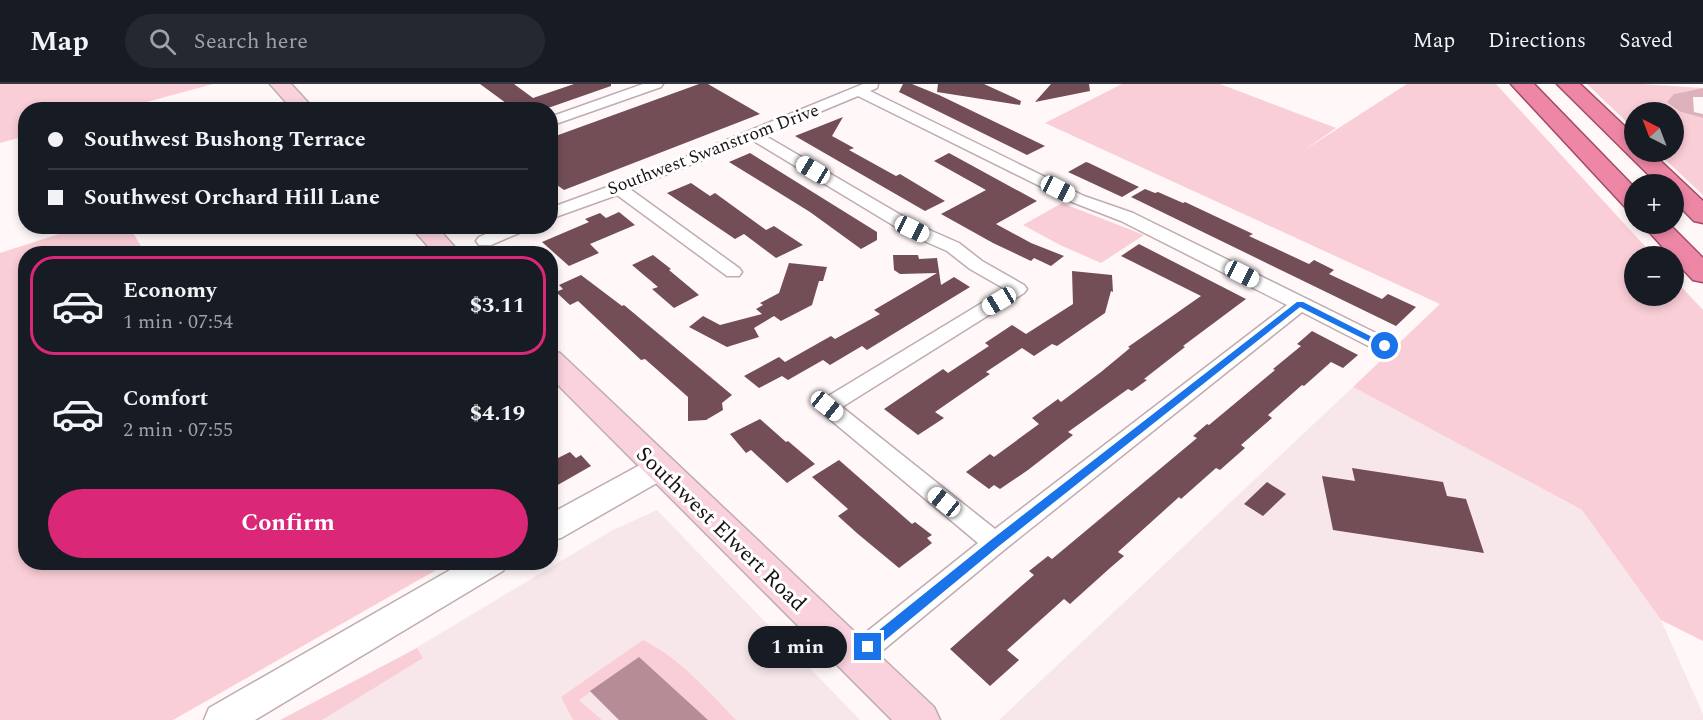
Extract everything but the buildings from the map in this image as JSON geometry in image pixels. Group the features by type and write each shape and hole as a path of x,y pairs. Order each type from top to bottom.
{"highway":[{"path":"1522,84 1624,191"},
{"path":"1568,84 1624,138"},
{"path":"1648,162 1661,174"},
{"path":"1684,197 1703,215"},
{"path":"1665,234 1703,274"}],"main road":[{"path":"280,84 297,102"},
{"path":"430,234 441,246"},
{"name":"Southwest Elwert Road","path":"558,368 920,720"}],"street":[{"path":"558,119 656,84"},
{"name":"Southwest Swanstrom Drive","path":"558,211 754,135 875,84"},
{"path":"859,91 1078,199 1127,217 1385,346"},
{"path":"754,135 912,229 953,247 976,265 1018,289 827,406 995,543"},
{"path":"618,188 733,273"},
{"path":"485,241 501,234"},
{"path":"855,657 995,543 1300,303"},
{"path":"558,525 659,468"},
{"path":"222,720 478,570"}],"shaded area":[{"path":"0,84 213,84 147,102 18,102 18,138 0,143"},
{"path":"1122,84 1220,84 1336,128 1303,151 1407,84 1496,84 1624,223 1624,234 1634,234 1645,246 1624,246 1624,306 1684,306 1684,290 1703,310 1703,641 1661,620 1582,510 1353,387 1440,304 1045,123"},
{"path":"1587,84 1641,84 1703,88 1674,94 1677,102 1624,102 1624,119"},
{"path":"1703,88 1703,97 1693,97 1694,112 1703,114 1703,118 1684,113 1684,102 1667,102 1674,94"},
{"path":"1684,113 1703,118 1703,195 1684,177 1684,174 1681,174 1668,162 1684,162"},
{"path":"1062,203 1144,235 1101,263 1023,225"},
{"path":"59,234 134,234 141,246 22,246"},
{"path":"18,247 18,570 436,570 173,720 0,720 0,253"},
{"path":"1353,387 1582,510 1661,620 1703,714 1703,720 999,720"},
{"path":"657,510 860,720 296,720 546,570 558,570 558,563 611,531"},
{"path":"643,640 681,666 736,720 619,720 590,692 579,700 602,720 573,720 561,697"},
{"path":"417,648 423,658 322,720 280,720"},
{"path":"639,657 708,720 619,720 590,691"}],"route":[{"path":"868,647 995,543 1300,303 1385,346"}]}
